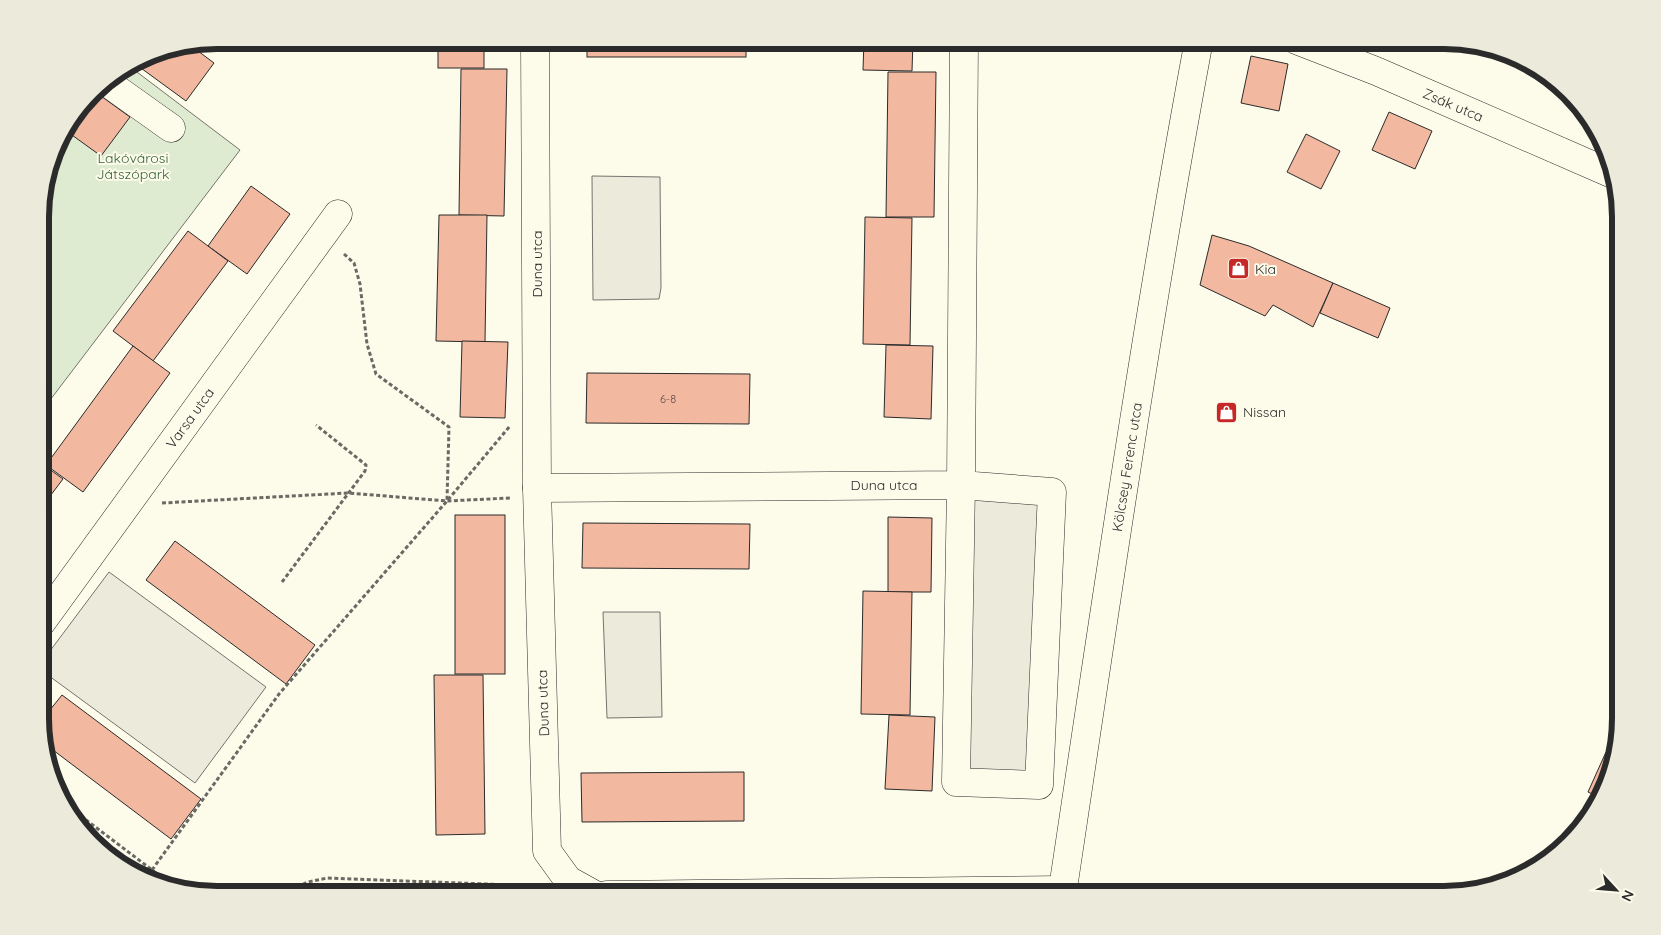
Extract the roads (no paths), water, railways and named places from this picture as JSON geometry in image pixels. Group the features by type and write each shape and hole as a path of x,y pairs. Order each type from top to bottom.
{"street":[{"name":"Duna utca","path":"535,49 538,492 547,851 568,880 579,886"},
{"path":"960,485 1052,492 1039,785 956,782 964,49"},
{"name":"Kölcsey Ferenc utca","path":"1063,886 1118,519 1177,155 1196,49"},
{"name":"Zsák utca","path":"1319,49 1376,71 1606,171"},
{"path":"112,86 171,128"},
{"name":"Varsa utca","path":"49,613 338,214"},
{"name":"Duna utca","path":"538,492 960,485"}],"place":[{"name":"Kia","path":"1239,269"},
{"name":"Nissan","path":"1227,412"}],"park label":[{"name":"Lakóvárosi Játszópark","path":"133,166"}]}
